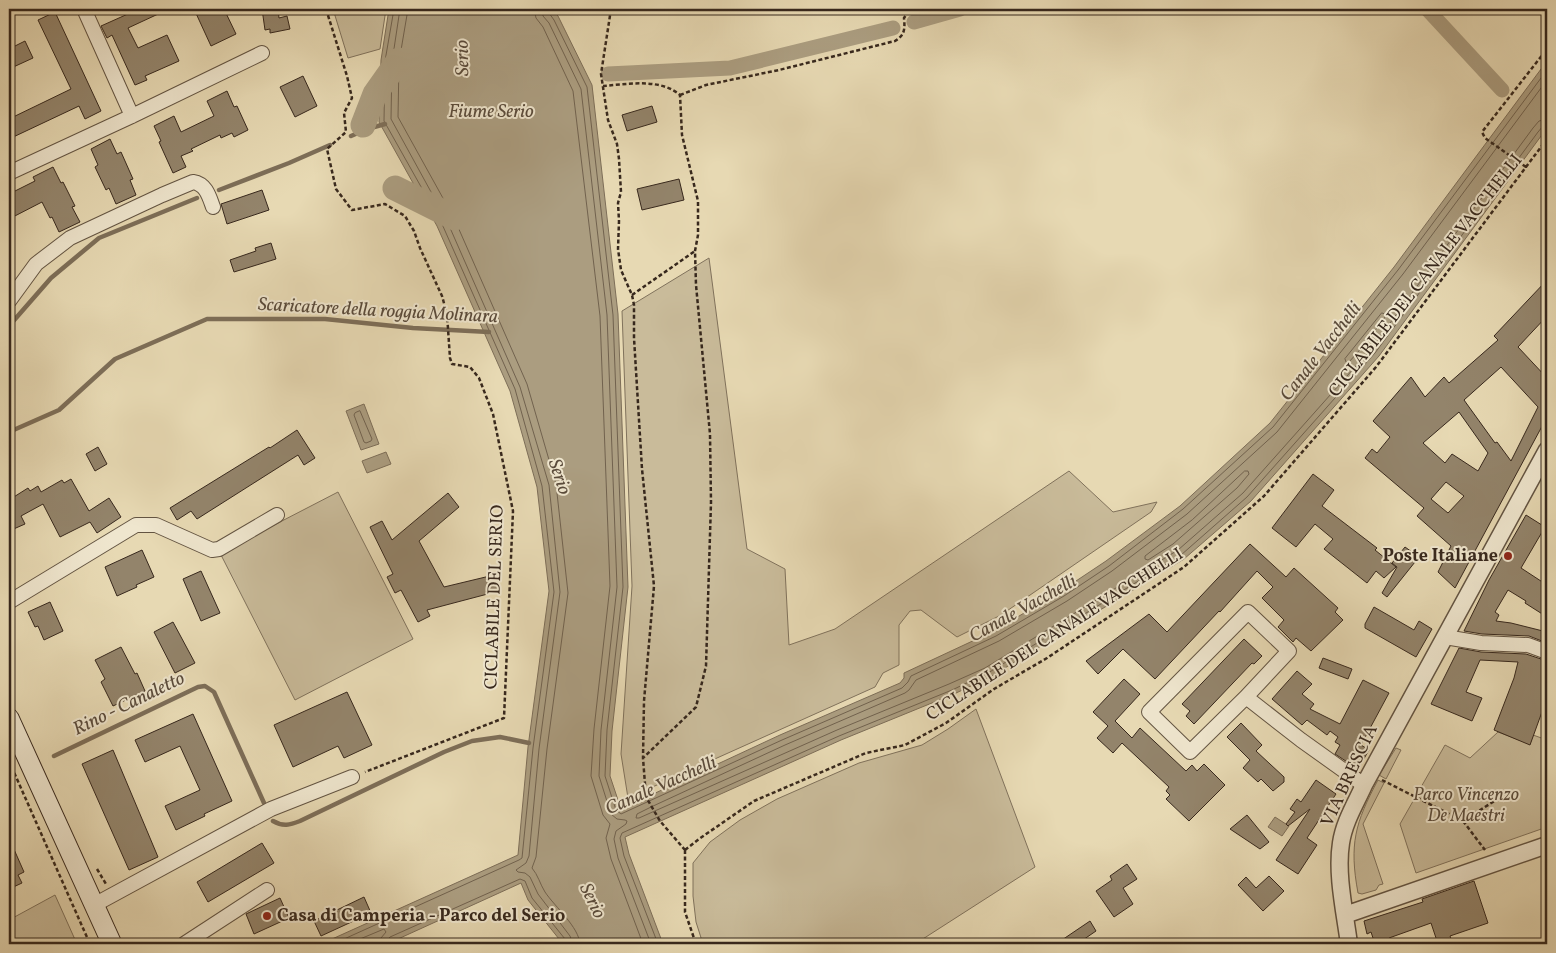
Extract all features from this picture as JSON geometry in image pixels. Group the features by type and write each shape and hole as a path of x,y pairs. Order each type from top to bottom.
{"main road":[{"path":"9,718 112,944"}],"street":[{"path":"84,9 132,116"},
{"path":"9,173 262,53"},
{"path":"9,300 36,264 50,252 70,238 109,219 193,182 203,185 214,206"},
{"name":"VIA BRESCIA","path":"1349,944 1340,877 1341,842 1345,825 1367,779 1547,450"},
{"path":"9,602 136,525 156,525 212,550 219,549 277,515"},
{"path":"1248,612 1289,650 1246,697 1190,752 1149,712 1248,612"},
{"path":"1445,637 1481,643 1528,646 1547,652"},
{"path":"1246,697 1301,740 1367,779"},
{"path":"94,905 271,809 352,777"},
{"path":"1345,915 1547,845"},
{"path":"184,944 267,890"}],"path":[{"name":"CICLABILE DEL SERIO","path":"326,9 352,98 344,113 346,132 328,149 336,189 352,210 385,204 405,216 414,231 442,296 447,314 452,364 470,367 478,378 493,414 513,511 504,718 352,777"},
{"path":"611,9 601,68 608,120 617,144 619,159 621,192 618,203 620,221 618,249 621,270 632,295 634,305 634,338 642,469 654,586 645,693 643,758 646,797 660,821 685,850 685,912 696,944"},
{"path":"680,95 706,86 895,42 905,31 904,18 910,9"},
{"path":"1526,167 1485,138 1482,132 1547,49"},
{"path":"603,86 652,84 672,88 680,95 682,135 698,201 698,235 695,251 696,285 710,434 711,502 706,666 696,707 643,758"},
{"name":"CICLABILE DEL CANALE VACCHELLI","path":"685,850 754,802 866,753 905,745 946,723 994,689 1048,658 1184,567 1264,496 1376,367 1547,139"},
{"path":"632,295 695,251"},
{"path":"9,761 90,944"},
{"path":"1367,779 1463,821 1485,852"},
{"path":"1463,821 1510,791"}],"green space":[{"path":"333,9 386,9 380,49 348,58"},
{"path":"709,258 747,549 785,569 789,645 835,629 1069,471 1113,512 1157,502 1151,512 1001,615 957,637 921,610 910,611 899,625 899,665 883,673 875,687 628,798 621,754 632,586 622,311"},
{"path":"338,492 413,639 295,700 220,553"},
{"path":"976,709 1035,867 915,944 703,944 696,922 693,896 693,863 710,842 740,820 777,799 859,763 922,745"},
{"name":"Parco Vincenzo De Maestri","path":"1498,732 1530,744 1533,735 1547,740 1547,827 1416,873 1400,824 1445,745 1470,758"},
{"path":"1396,748 1401,750 1386,779 1379,775"},
{"path":"1378,780 1384,783 1363,824 1383,884 1379,885 1376,890 1362,894 1358,893 1355,876 1354,847 1359,822"},
{"path":"55,895 77,944 9,944 9,920"}],"water":[{"name":"Fiume Serio","path":"389,9 551,9 558,16 592,85 618,314 628,587 612,731 610,776 621,809 780,735 900,683 904,678 904,673 994,631 1061,591 1106,561 1180,506 1270,423 1394,267 1547,61 1547,128 1379,356 1251,501 1184,559 990,677 954,694 841,740 625,837 629,854 663,944 563,944 528,900 521,883 387,944 321,944 518,855 528,747 549,591 537,487 510,391 437,226 379,122 381,60"},
{"path":"364,404 379,444 361,450 346,411"},
{"path":"386,452 391,464 367,473 362,461"},
{"path":"1275,817 1289,826 1282,836 1268,827"}],"building":[{"path":"139,9 169,9 128,28 138,48 167,35 179,61 145,76 147,80 135,85 112,35 107,38 101,26"},
{"path":"194,9 224,9 236,34 211,46"},
{"path":"262,9 278,9 279,18 287,16 290,29 270,33 270,29 265,30"},
{"path":"55,12 101,111 85,119 79,106 9,139 9,119 71,89 38,20"},
{"path":"25,41 33,58 9,69 9,49"},
{"path":"303,76 317,106 295,117 280,87"},
{"path":"227,91 234,107 237,106 248,130 234,137 232,133 221,138 220,135 191,149 193,151 181,156 186,167 173,173 154,126 174,116 181,132 214,116 207,101"},
{"path":"652,106 657,122 627,131 622,115"},
{"path":"110,139 117,154 121,152 133,179 130,180 136,195 116,204 109,188 106,190 95,167 98,165 91,149"},
{"path":"53,167 75,206 72,207 80,222 59,232 42,202 9,219 9,194 35,181 33,177"},
{"path":"679,179 684,200 642,210 637,189"},
{"path":"262,190 269,210 227,224 221,204"},
{"path":"271,243 276,259 234,272 230,260 256,251 255,248"},
{"path":"1547,280 1547,316 1518,347 1547,378 1547,417 1455,588 1438,572 1451,546 1417,516 1424,508 1365,458 1372,449 1377,453 1390,437 1373,421 1411,377 1425,397 1444,377 1449,383 1498,340 1494,336","holes":["1501,367 1538,407 1511,461 1497,442 1495,443 1464,400","1459,412 1488,453 1478,471 1452,454 1445,463 1423,443","1446,482 1464,496 1448,513 1431,499"]},
{"path":"297,430 315,458 304,465 298,455 197,519 191,511 177,520 170,508"},
{"path":"98,447 107,464 95,471 86,454"},
{"path":"1313,474 1334,490 1322,506 1377,548 1375,550 1396,567 1384,578 1376,571 1367,583 1324,549 1333,539 1315,524 1296,547 1272,528"},
{"path":"71,479 89,511 109,498 121,517 97,533 90,522 60,537 43,504 21,516 25,524 9,531 9,500 28,488 30,491 38,486 41,492 62,480 64,483"},
{"path":"448,493 459,507 419,541 444,587 494,575 499,591 427,610 430,616 418,622 401,590 395,593 387,577 393,574 370,527 382,521 392,540"},
{"path":"1526,515 1545,527 1521,568 1547,585 1547,617 1508,590 1495,612 1499,615 1496,621 1547,632 1547,643 1529,636 1482,634 1464,631 1489,580"},
{"path":"1250,544 1286,577 1294,568 1338,608 1335,612 1343,620 1311,651 1296,638 1293,642 1278,627 1284,620 1262,598 1273,587 1257,571 1155,679 1123,649 1098,674 1086,661 1149,614 1167,632"},
{"path":"1405,547 1419,557 1387,597 1382,593 1397,567 1392,563"},
{"path":"142,550 154,577 117,596 105,567"},
{"path":"201,571 220,613 201,621 183,579"},
{"path":"50,602 63,631 44,640 38,626 35,627 28,612"},
{"path":"1374,607 1414,630 1419,621 1432,629 1416,657 1365,628 1365,624"},
{"path":"173,622 195,663 175,673 154,632"},
{"path":"1244,639 1262,656 1254,664 1252,663 1194,724 1186,716 1190,711 1182,704"},
{"path":"121,647 135,674 137,673 145,691 113,706 101,682 105,679 95,660"},
{"path":"1459,648 1481,652 1526,654 1547,661 1547,698 1530,745 1494,730 1514,678 1518,662 1480,660 1466,692 1482,698 1472,721 1431,704"},
{"path":"1323,658 1352,669 1348,679 1319,668"},
{"path":"1297,671 1312,684 1302,694 1314,704 1310,709 1340,724 1363,680 1389,693 1361,745 1369,750 1358,769 1335,754 1340,745 1335,742 1338,737 1330,731 1327,735 1307,720 1302,725 1272,699"},
{"path":"1124,679 1140,694 1115,721 1132,738 1140,728 1186,771 1192,765 1197,771 1204,764 1225,785 1189,821 1166,799 1170,795 1166,791 1169,787 1122,743 1113,753 1097,738 1108,726 1093,712"},
{"path":"347,692 372,745 344,758 338,746 293,767 274,725"},
{"path":"193,714 232,801 176,830 165,806 200,790 180,746 145,762 135,740"},
{"path":"1241,723 1262,745 1256,751 1284,777 1284,782 1273,791 1261,779 1258,782 1243,768 1250,760 1227,737"},
{"path":"113,750 158,857 129,870 82,764"},
{"path":"1316,780 1336,794 1307,838 1317,845 1298,874 1276,860 1310,809 1288,826 1286,824 1295,812 1290,809 1297,799 1301,802"},
{"path":"1247,815 1269,842 1260,849 1230,829"},
{"path":"9,838 24,872 18,875 22,883 9,889"},
{"path":"262,843 274,863 208,902 197,882"},
{"path":"1127,864 1137,879 1123,888 1133,904 1114,917 1096,891 1112,880 1110,876"},
{"path":"1269,876 1284,891 1263,911 1238,885 1246,877 1256,888"},
{"path":"1474,881 1488,923 1450,936 1453,944 1438,944 1431,923 1389,938 1391,944 1375,944 1371,932 1367,934 1364,921 1423,902 1422,899"},
{"path":"364,897 371,913 321,936 314,921"},
{"name":"Casa di Camperia - Parco del Serio","path":"280,898 289,918 254,934 246,914"},
{"path":"1090,921 1096,931 1077,944 1056,944"}],"waterway":[{"path":"914,22 960,9"},
{"path":"1427,9 1502,90"},
{"path":"608,74 730,68 893,28"},
{"path":"363,125 375,94 399,60"},
{"path":"351,136 385,124"},
{"path":"219,190 330,145"},
{"path":"395,188 455,218"},
{"path":"9,326 51,278 99,238 197,198"},
{"name":"Scaricatore della roggia Molinara","path":"9,432 59,410 115,359 207,319 325,319 413,328 489,332"},
{"name":"Rino - Canaletto","path":"54,756 198,687 205,686 214,692 264,803"},
{"path":"273,821 286,825 293,824 444,752 472,741 500,737 529,743"}],"place":[{"name":"Poste Italiane","path":"1508,556"},
{"name":"Casa di Camperia - Parco del Serio","path":"267,916"}],"water label":[{"name":"Serio","path":"463,58"},
{"name":"Canale Vacchelli","path":"1321,352"},
{"name":"Serio","path":"559,477"},
{"name":"Canale Vacchelli","path":"1023,609"},
{"name":"Canale Vacchelli","path":"661,786"},
{"name":"Serio","path":"592,901"}]}
